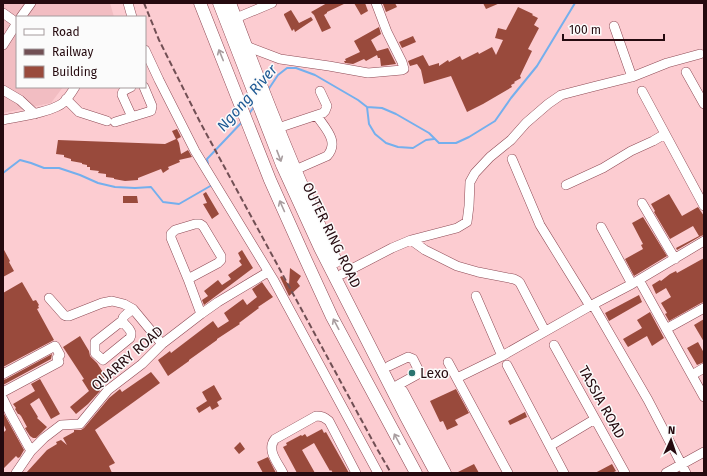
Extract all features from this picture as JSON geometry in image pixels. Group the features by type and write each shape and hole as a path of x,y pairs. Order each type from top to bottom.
{"main road":[{"path":"192,3 199,18 210,26"},
{"path":"200,3 273,187 304,256 332,317 414,472"},
{"path":"219,3 248,64 269,116 278,128 342,274 388,366 445,473"},
{"path":"230,3 246,46 248,64"},
{"name":"OUTER RING ROAD","path":"269,116 282,165 320,248 436,473"},
{"path":"294,191 297,173"},
{"path":"360,326 373,337"}],"street":[{"path":"22,16 31,3"},
{"path":"128,3 132,16"},
{"path":"236,18 272,3"},
{"path":"246,46 280,59 368,73 402,70 404,67 401,59 387,32 376,4"},
{"path":"3,13 16,22"},
{"path":"3,45 16,25"},
{"path":"614,26 632,77"},
{"path":"146,52 185,132 268,272 378,473"},
{"path":"342,274 392,248 411,240 456,228 467,222 470,182 475,173 490,157 511,140 526,123 561,95 632,77 667,63 700,54"},
{"path":"686,72 704,104"},
{"path":"146,85 159,80"},
{"path":"3,120 35,114 57,107 63,103 74,88"},
{"path":"129,88 124,90 122,94 132,117"},
{"path":"66,99 79,112 111,122 132,117 152,109 145,88"},
{"path":"3,90 20,100 35,114"},
{"path":"278,128 323,113 327,106 320,90"},
{"path":"642,92 704,206"},
{"path":"297,173 327,156 332,148 332,140 317,116"},
{"path":"566,185 603,168 631,151 653,142 665,134"},
{"path":"512,158 540,225 648,400 686,473"},
{"path":"642,203 675,259"},
{"path":"188,279 221,260 221,256 203,226 200,224 175,230 171,234 171,238 201,314"},
{"path":"601,227 666,329 704,397"},
{"path":"411,240 425,250 457,266 518,281 545,331"},
{"path":"457,378 502,356 635,282 704,241"},
{"name":"QUARRY ROAD","path":"16,473 31,451 44,438 61,425 80,424 108,390 142,364 162,344 218,302 268,272"},
{"path":"476,296 502,356"},
{"path":"49,298 66,316 108,301 119,302 129,306 134,309 162,344"},
{"path":"666,329 704,308"},
{"path":"123,320 132,332 132,336 103,360 95,353 95,342 123,320 124,317 134,309"},
{"name":"TASSIA ROAD","path":"554,345 625,473"},
{"path":"3,374 55,346 60,355 57,358 59,362 3,392"},
{"path":"388,366 408,358 414,358 419,371 418,374 398,385"},
{"path":"448,362 508,473"},
{"path":"506,365 564,473"},
{"path":"692,375 704,368"},
{"path":"3,399 31,451"},
{"path":"283,473 271,451 272,443 275,439 316,416 320,416 329,421 356,473"},
{"path":"550,446 596,419"},
{"path":"666,473 704,452"}],"shaded area":[{"path":"3,3 110,3 114,16 16,16 16,88 62,88 51,103 3,113"}],"building":[{"path":"327,3 346,3 324,15 331,28 322,32 311,12"},
{"path":"354,3 365,3 368,11 361,15"},
{"path":"395,3 397,7 386,12 383,4"},
{"path":"483,3 500,3 486,9"},
{"path":"518,7 538,18 534,25 539,28 528,49 532,51 520,76 521,78 511,85 512,87 483,104 467,112 451,76 424,84 421,70 417,64 410,66 408,61 423,55 429,66 439,63 439,66 448,60 449,62 460,56 462,60 478,52 479,54 492,47 496,55 503,40 495,38 498,28 506,30"},
{"path":"291,10 299,23 311,17 313,20 295,32 294,29 292,31 284,15"},
{"path":"379,27 381,34 371,40 377,51 388,48 396,64 381,66 380,58 378,58 377,55 366,61 364,59 353,64 345,63 345,59 360,52 354,41"},
{"path":"413,36 416,42 402,48 399,42"},
{"path":"177,129 181,137 177,139 181,154 188,150 192,157 179,160 180,162 168,167 169,169 163,173 161,169 138,178 138,180 125,181 106,177 106,174 98,173 99,171 90,170 90,167 87,167 87,165 71,161 71,159 64,157 64,155 56,154 58,140 165,144 176,139 172,131"},
{"path":"206,192 219,214 212,219 203,204 207,203 203,194"},
{"path":"669,194 682,216 698,207 704,216 704,235 677,250 676,248 699,236 693,226 670,239 651,204"},
{"path":"123,196 137,196 138,203 123,203"},
{"path":"643,217 667,256 634,276 625,259 643,249 641,245 643,244 632,223"},
{"path":"3,248 14,271 3,277"},
{"path":"242,250 253,268 204,305 202,300 208,296 204,291 218,280 222,285 231,279 228,275 242,265 239,261 241,259 238,253"},
{"path":"704,258 704,302 669,321 665,314 667,313 661,303 671,297 666,288 656,294 652,285 660,280 661,281 670,274 676,271 677,273"},
{"path":"290,268 301,276 297,282 300,286 289,296 280,277 282,276 289,285"},
{"path":"22,282 33,301 36,300 39,305 39,308 37,309 54,340 3,367 3,293"},
{"path":"262,282 273,297 258,307 259,308 239,323 240,324 217,339 168,376 158,360 170,351 171,353 213,321 218,328 229,321 224,313 243,299 247,305 257,297 252,289"},
{"path":"639,295 642,302 609,321 605,313"},
{"path":"650,312 664,338 652,346 647,336 628,347 623,339 642,328 637,320"},
{"path":"704,319 704,342 694,325"},
{"path":"80,336 89,351 90,356 97,363 106,377 95,383 100,388 98,389 100,391 76,414 70,407 89,391 82,380 84,379 63,347"},
{"path":"698,342 704,353 704,362 697,365 687,348"},
{"path":"52,354 51,359 3,385 3,380"},
{"path":"151,372 160,383 95,430 115,463 109,466 112,473 26,473 47,450 57,444 56,442 61,440 67,445 63,438 74,432 74,430 81,430 84,428 109,398 120,389 122,392"},
{"path":"40,379 60,414 51,419 39,398 30,404 38,417 37,418 47,427 36,438 33,438 26,430 25,428 27,427 13,404 35,391 31,384"},
{"path":"214,385 222,399 217,402 219,406 212,410 210,406 199,413 196,408 207,401 202,392"},
{"path":"456,389 469,413 455,420 458,425 447,430 443,421 440,422 430,401"},
{"path":"3,412 24,450 20,457 18,458 16,456 3,469 3,433 6,430 3,423"},
{"path":"525,412 527,417 510,425 508,421"},
{"path":"322,429 324,433 326,432 349,473 333,473 331,470 330,471 314,443 302,450 315,473 297,473 283,447 287,445 286,443 301,435 302,436 305,434 307,437"},
{"path":"240,442 245,449 239,454 234,448"},
{"path":"268,457 276,473 263,473 257,462"},
{"path":"474,464 479,473 456,473"},
{"path":"612,464 616,471 612,473 595,473"}],"waterway":[{"name":"Ngong River","path":"268,90 278,75 287,68 296,68 315,75 358,100 367,107 382,108 396,114 429,133 439,143 456,143 495,121 511,98 537,66 575,3"},
{"name":"Ngong River","path":"248,115 254,107"},
{"path":"367,107 369,124 375,134 386,143 398,147 413,148 426,140 434,139"},
{"name":"Ngong River","path":"208,164 207,159 243,121"},
{"name":"Ngong River","path":"3,173 20,160 44,168 59,168 98,183 115,187 151,187 163,202 179,204 212,185"}],"railway":[{"path":"144,3 159,40 200,122 391,473"}],"place":[{"name":"Lexo","path":"412,373"}]}
